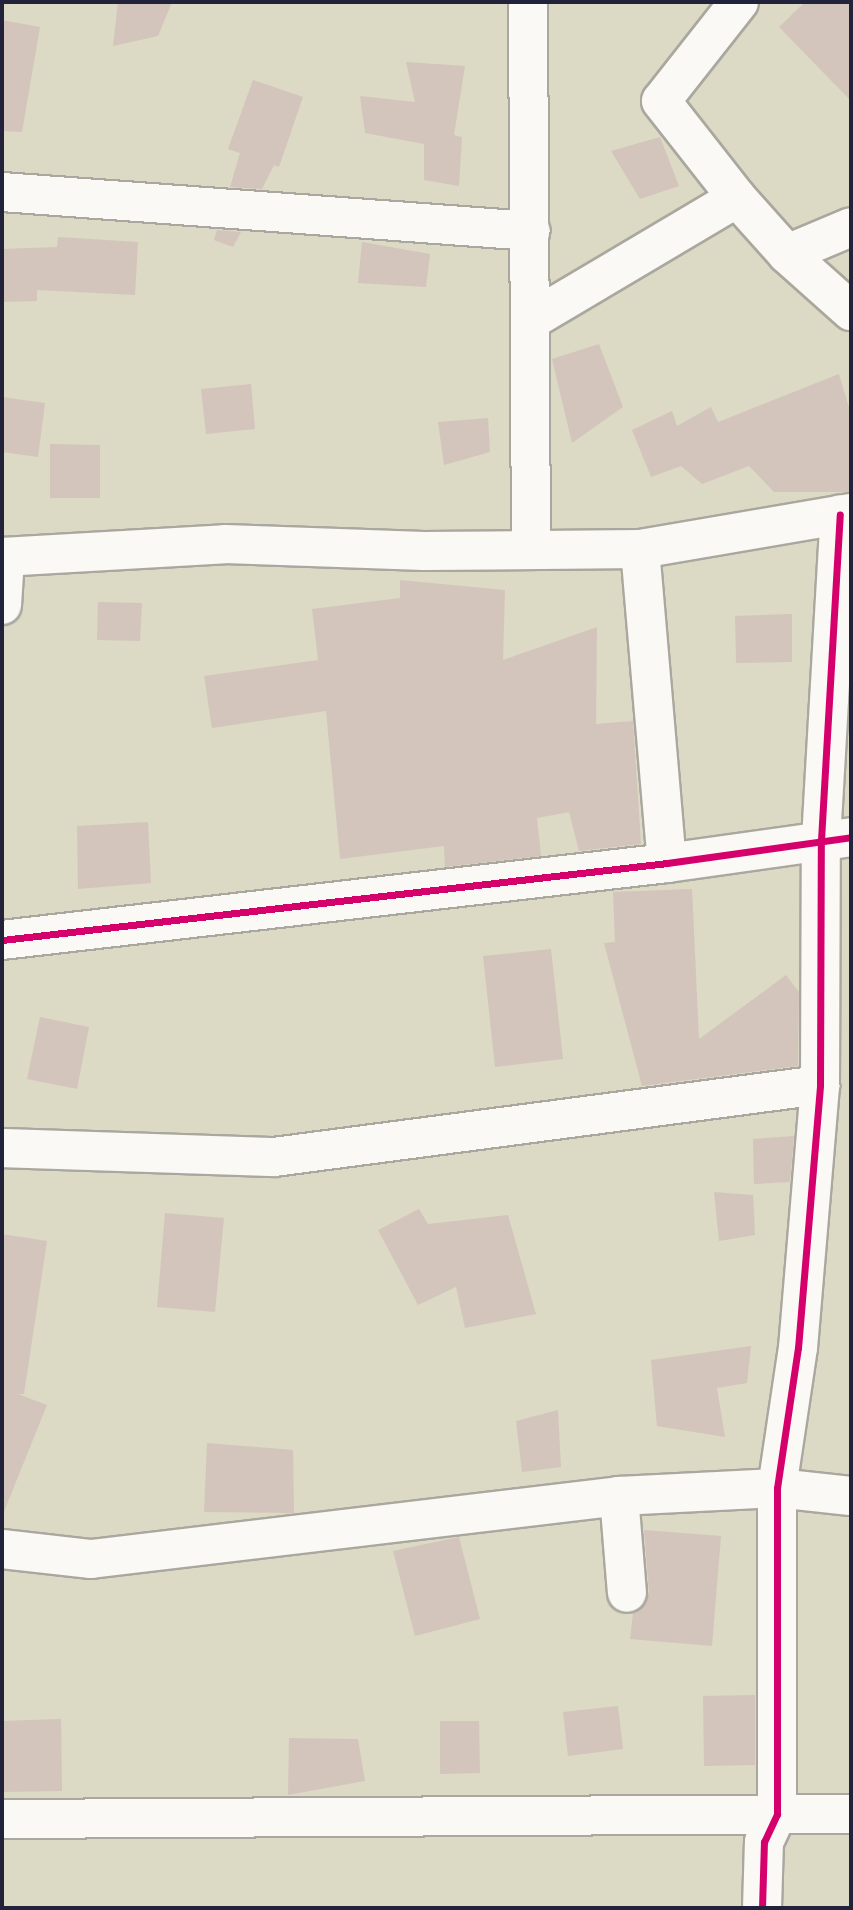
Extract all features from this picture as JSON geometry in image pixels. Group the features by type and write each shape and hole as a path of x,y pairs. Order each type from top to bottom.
{"street":[{"path":"528,2 533,319 531,550"},
{"path":"739,2 662,101 737,198 787,254 851,312"},
{"path":"2,192 531,231"},
{"path":"533,319 737,198"},
{"path":"787,254 851,227"},
{"path":"2,605 3,557 225,544 531,550 640,549 846,514 836,839 820,1085 798,1348 777,1488 777,1814 764,1842 762,1908"},
{"path":"640,549 667,863"},
{"path":"2,940 667,863 836,839"},
{"path":"2,1148 274,1157 820,1085"},
{"path":"2,1549 91,1559 619,1496 777,1488 851,1496"},
{"path":"619,1496 627,1593"},
{"path":"2,1819 851,1814"}],"building":[{"path":"118,2 172,2 158,36 113,46"},
{"path":"805,2 851,2 851,101 779,27"},
{"path":"2,20 40,27 22,132 2,131"},
{"path":"406,62 465,66 454,135 462,137 459,186 424,180 424,144 365,133 360,96 415,102"},
{"path":"253,80 303,97 279,167 274,165 262,189 230,187 240,153 228,149"},
{"path":"660,137 679,186 640,199 611,151"},
{"path":"217,230 241,232 233,247 214,240"},
{"path":"58,237 138,242 135,295 37,290 37,301 2,302 2,249 57,247"},
{"path":"362,242 430,254 426,287 358,283"},
{"path":"599,344 623,407 572,443 552,359"},
{"path":"839,374 851,414 851,492 774,492 749,466 702,484 681,466 651,477 632,430 672,411 677,426 711,407 718,422"},
{"path":"251,384 255,429 206,434 201,389"},
{"path":"2,397 45,403 38,457 2,452"},
{"path":"488,418 490,452 444,465 438,422"},
{"path":"50,444 100,445 100,498 50,498"},
{"path":"400,580 505,590 503,660 597,627 596,724 633,721 641,844 579,851 569,812 537,818 541,856 445,867 444,846 340,859 326,711 212,728 204,676 318,660 312,609 400,598"},
{"path":"98,602 142,603 140,641 97,640"},
{"path":"792,614 792,662 736,663 735,616"},
{"path":"148,822 151,883 78,889 77,826"},
{"path":"692,889 699,1039 786,975 799,992 798,1066 642,1086 604,943 615,942 613,892"},
{"path":"551,949 563,1059 495,1067 483,956"},
{"path":"40,1017 89,1027 77,1089 27,1079"},
{"path":"794,1136 790,1182 754,1184 753,1139"},
{"path":"714,1192 753,1195 755,1235 719,1241"},
{"path":"419,1209 428,1224 508,1215 536,1314 465,1328 456,1287 418,1305 378,1230"},
{"path":"165,1213 224,1218 215,1312 157,1307"},
{"path":"2,1234 47,1241 24,1394 18,1394 47,1405 3,1514"},
{"path":"751,1346 747,1383 717,1388 725,1437 657,1426 651,1360"},
{"path":"558,1410 561,1467 522,1472 516,1421"},
{"path":"207,1443 293,1450 294,1513 204,1512"},
{"path":"644,1530 721,1536 712,1646 630,1639 633,1613 646,1603 649,1592"},
{"path":"459,1537 480,1619 415,1636 393,1551"},
{"path":"755,1695 755,1765 704,1766 703,1696"},
{"path":"618,1706 623,1749 568,1756 563,1712"},
{"path":"61,1719 62,1791 2,1792 2,1721"},
{"path":"440,1721 479,1721 480,1773 440,1774"},
{"path":"289,1738 358,1739 365,1781 288,1795"}],"cycle path":[{"path":"762,1908 764,1842 777,1814 777,1488 798,1348 820,1085 821,840 840,515"},
{"path":"2,940 667,863 851,837"}]}
